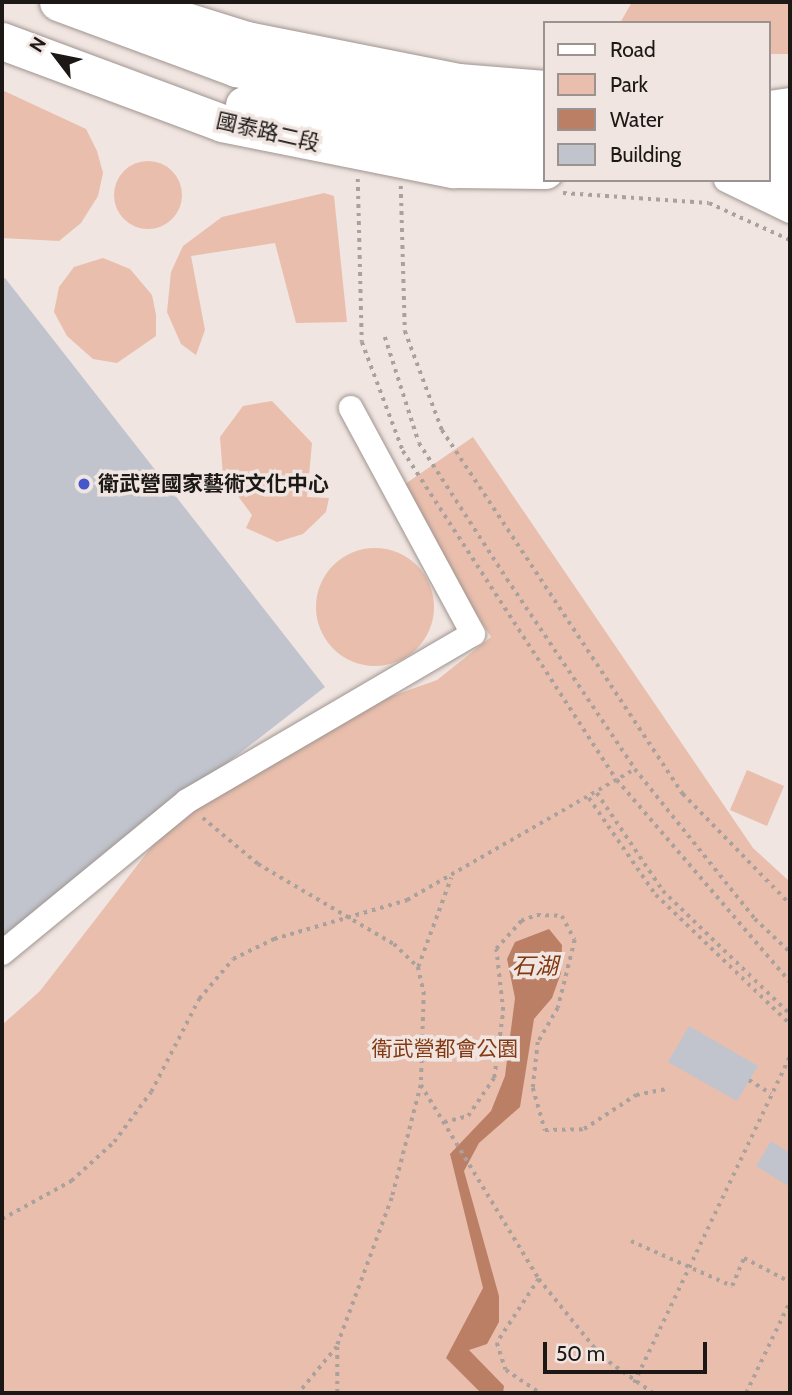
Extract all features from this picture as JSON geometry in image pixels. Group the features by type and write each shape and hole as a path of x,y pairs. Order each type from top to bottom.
{"street":[{"path":"58,2 236,68 459,111 544,113"},
{"path":"125,2 246,40 458,82 544,89"},
{"name":"國泰路二段","path":"2,22 84,58 228,102 462,139 544,142"},
{"name":"國泰路二段","path":"2,41 222,123 453,169 544,170"},
{"path":"771,84 790,82"},
{"path":"771,108 790,106"},
{"path":"771,142 790,140"},
{"path":"771,171 790,168"},
{"path":"730,182 790,211"},
{"path":"771,182 790,191"},
{"path":"2,953 187,801 473,634 351,408"}],"path":[{"path":"358,173 362,342 403,451 617,780 790,982"},
{"path":"401,184 405,331 442,430 683,794 790,904"},
{"path":"385,337 419,443 635,769 755,919 790,953"},
{"path":"2,1219 71,1181 114,1142 151,1092 199,999 233,960 274,939 360,919 451,878 635,769"},
{"path":"597,793 663,891 790,1013"},
{"path":"589,798 656,895 790,1024"},
{"path":"187,801 258,864 360,919 418,967"},
{"path":"299,1393 337,1346 392,1198 421,1084 425,1016 418,967 451,878"},
{"path":"444,1122 468,1116 494,1079 503,1011 496,949 521,921 537,915 562,916 575,940 558,1009 538,1042 533,1088 545,1130 584,1129 636,1095 666,1089"},
{"path":"634,1383 790,1056"},
{"path":"749,1080 772,1095"},
{"path":"421,1084 539,1279 603,1357 634,1383 653,1393"},
{"path":"631,1241 732,1286 744,1258 790,1282"},
{"path":"539,1279 497,1343 506,1370 540,1393"},
{"path":"746,1393 790,1301"},
{"path":"337,1346 337,1393"}],"green space":[{"path":"632,2 790,2 790,54 771,54 771,21 621,21"},
{"path":"2,90 86,129 97,151 103,173 98,196 81,223 59,241 2,238"},
{"path":"148,161 161,163 172,171 180,182 180,208 172,219 161,227 148,229 135,227 124,219 116,208 114,195 116,182 124,171 135,163"},
{"path":"324,193 334,196 347,322 296,323 275,243 191,256 205,330 196,355 181,344 167,312 171,272 183,246 222,217"},
{"path":"103,258 130,269 152,295 156,315 156,336 117,363 93,359 67,336 54,312 59,287 74,267"},
{"path":"272,401 312,443 307,497 329,498 326,512 303,534 277,542 246,528 252,515 223,476 220,437 243,406"},
{"name":"衛武營都會公園","path":"473,437 753,848 790,882 790,1393 2,1393 2,1025 40,991 187,801 384,699 437,680 491,637 398,489"},
{"path":"375,548 398,552 417,565 430,584 434,607 430,630 417,649 398,662 375,666 352,662 333,649 320,630 316,607 320,584 333,565 352,552"},
{"path":"747,770 784,786 767,826 730,810"}],"water":[{"name":"石湖","path":"549,929 562,945 561,973 552,998 534,1019 520,1107 479,1143 464,1171 499,1296 499,1322 487,1344 469,1350 504,1386 503,1393 481,1393 446,1358 483,1288 450,1154 491,1111 505,1076 515,998 507,959 515,942"}],"building":[{"name":"衛武營國家藝術文化中心","path":"5,278 325,687 2,938 2,281"},
{"path":"689,1026 758,1066 737,1101 668,1062"},
{"path":"771,1141 790,1153 790,1187 756,1166"}],"place":[{"name":"衛武營國家藝術文化中心","path":"84,484"}]}
